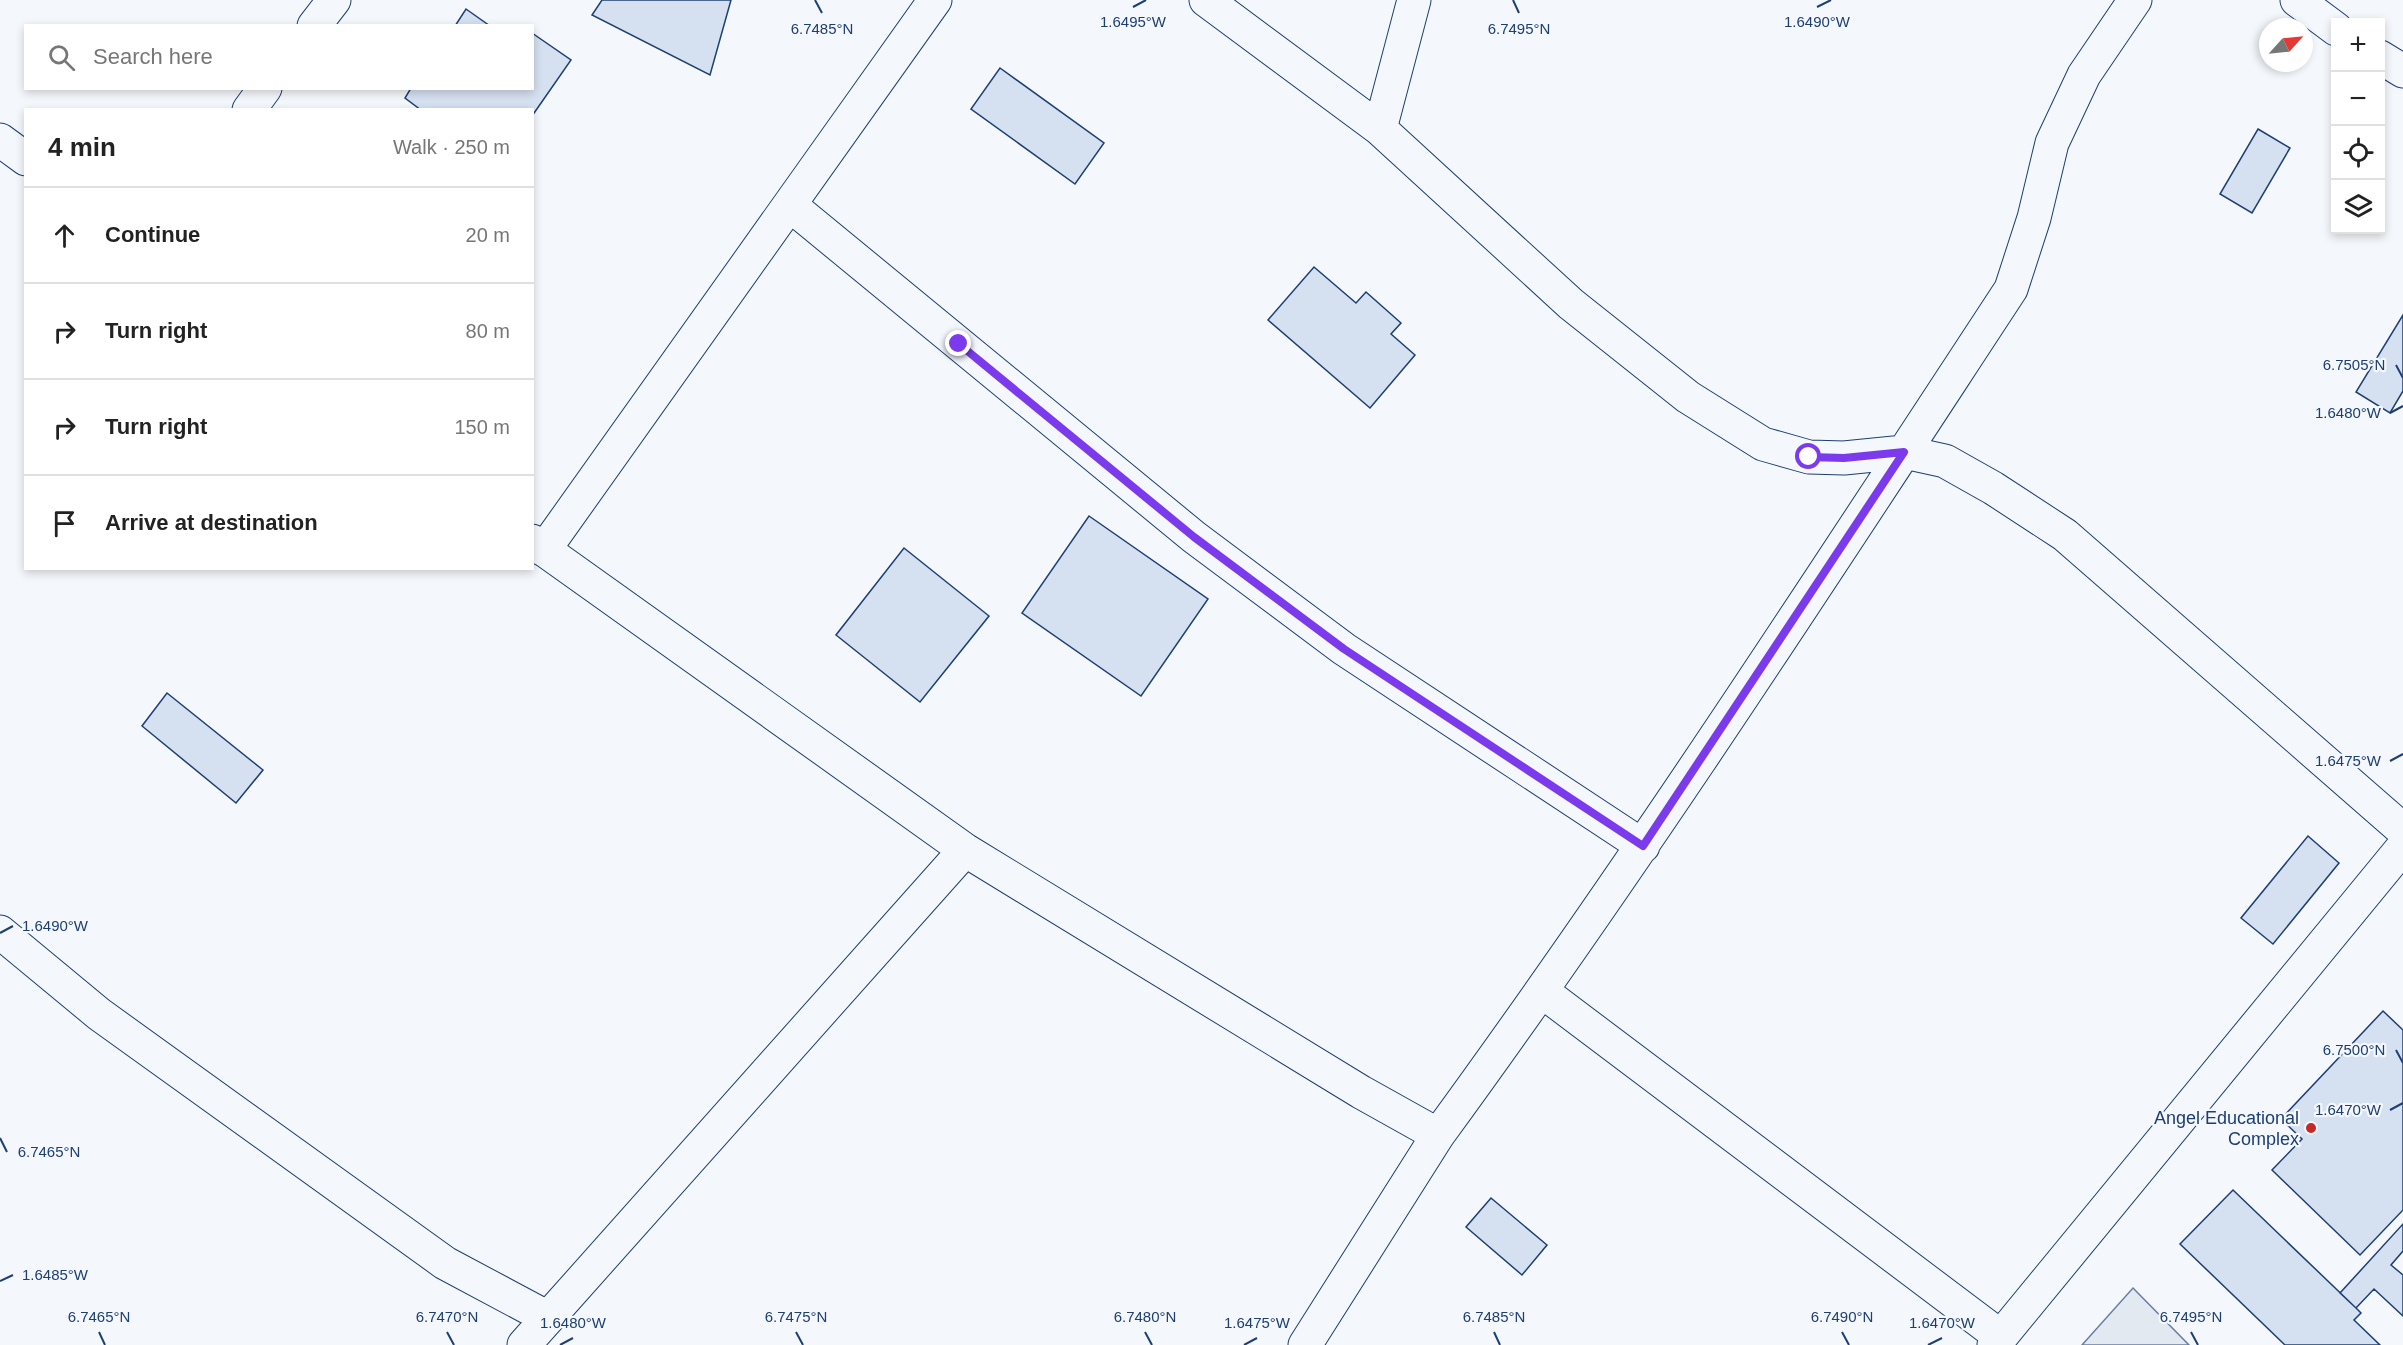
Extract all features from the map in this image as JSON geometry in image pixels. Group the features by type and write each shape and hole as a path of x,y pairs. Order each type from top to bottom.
{"street":[{"path":"316,24 334,0"},
{"path":"935,0 790,205 538,545 965,849 1360,1092 1438,1135"},
{"path":"1206,0 1380,129 1571,304 1688,397 1763,444 1809,457 1844,458 1904,452 1945,461 1993,488 2065,535 2403,830"},
{"path":"1380,129 1414,0"},
{"path":"1305,1345 1438,1135 1543,992 1643,846 2011,289 2034,218 2052,143 2084,75 2135,0"},
{"path":"2297,0 2334,17"},
{"path":"2385,60 2403,71"},
{"path":"251,108 264,90"},
{"path":"0,140 24,158"},
{"path":"790,205 1203,544 1344,649 1643,846"},
{"path":"1543,992 1997,1341 2403,847"},
{"path":"524,1345 965,849"},
{"path":"0,932 109,1021 445,1263 548,1318"}],"shaded area":[{"path":"2133,1288 2189,1345 2082,1345"}],"building":[{"path":"602,0 731,0 710,75 592,15"},
{"path":"466,9 487,24 456,24"},
{"path":"534,34 571,60 534,113 534,108 418,108 405,98 410,90 534,90"},
{"path":"1000,68 1104,143 1075,184 971,109"},
{"path":"2258,129 2290,148 2252,213 2220,194"},
{"path":"1314,267 1356,303 1366,292 1401,323 1391,334 1415,355 1370,408 1268,320"},
{"path":"2403,315 2403,391 2390,413 2356,392"},
{"path":"1089,516 1208,599 1141,696 1022,613"},
{"path":"904,548 989,616 920,702 836,635"},
{"path":"167,693 263,770 236,803 142,726"},
{"path":"2308,836 2339,863 2273,944 2241,918"},
{"path":"2383,1011 2403,1030 2403,1210 2360,1255 2272,1170 2302,1139 2281,1119"},
{"path":"2233,1190 2361,1313 2354,1320 2380,1345 2285,1345 2180,1244"},
{"path":"1491,1198 1547,1245 1522,1275 1466,1227"},
{"path":"2403,1224 2403,1251 2391,1265 2403,1275 2403,1316 2374,1289 2356,1308 2340,1293"}],"place":[{"name":"Angel Educational Complex","path":"2311,1128"}],"route":[{"path":"959,344 1194,537 1344,649 1643,846 1732,715 1904,452 1844,458 1809,457"}]}
